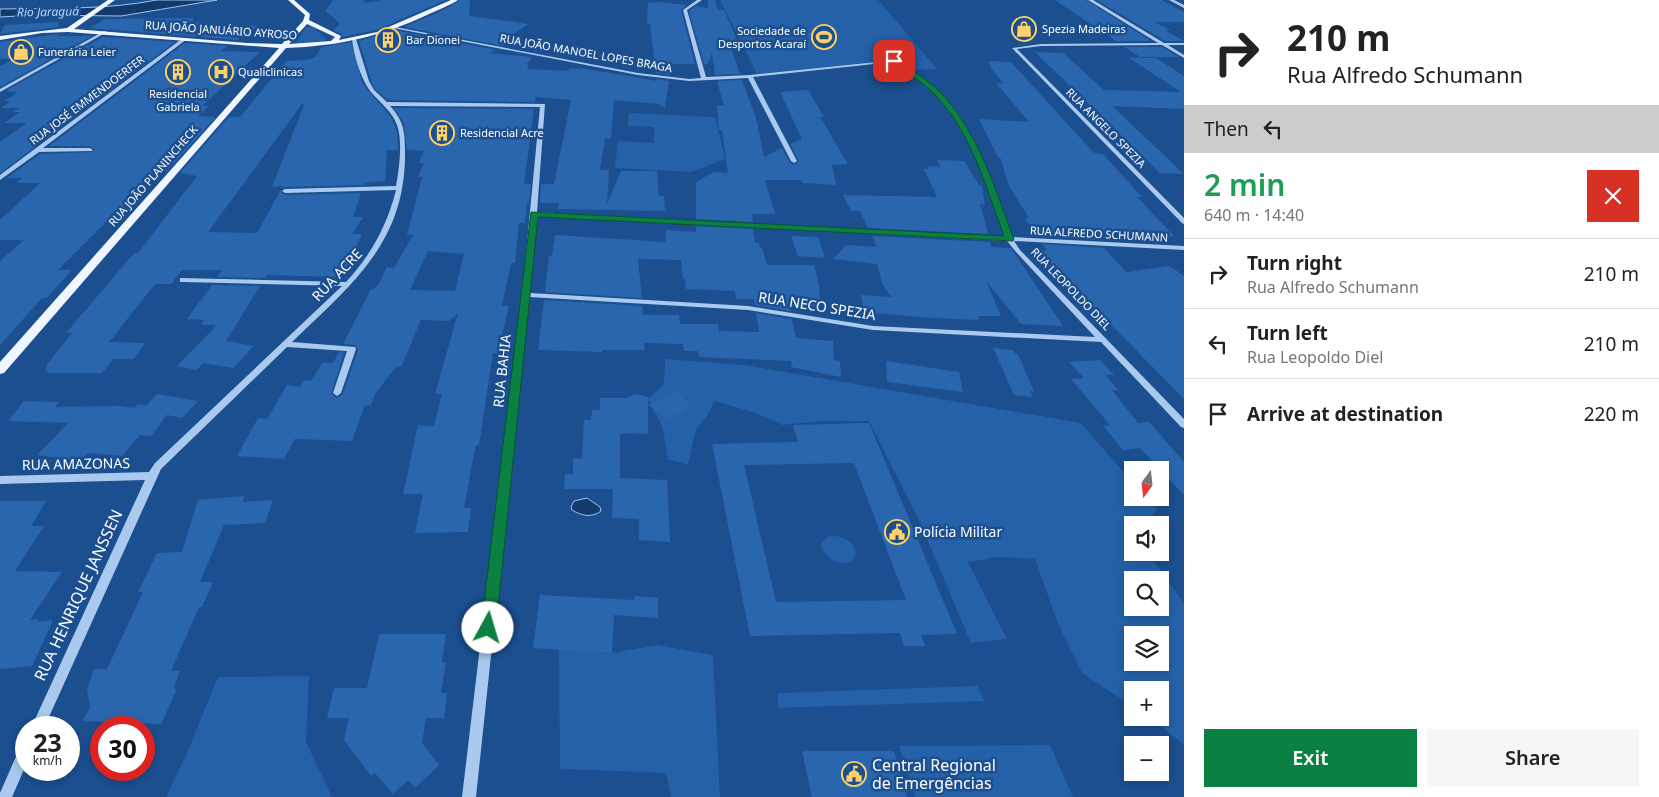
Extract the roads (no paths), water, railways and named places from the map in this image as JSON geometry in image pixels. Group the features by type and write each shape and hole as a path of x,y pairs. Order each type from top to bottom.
{"main road":[{"path":"291,0 308,15 306,21 339,37 332,43"},
{"name":"RUA JOÃO JANUÁRIO AYROSO","path":"0,38 68,30 283,46 332,43 394,28 455,0"},
{"path":"68,30 110,2"},
{"name":"RUA JOÃO PLANINCHECK","path":"0,370 306,21"}],"street":[{"path":"700,0 685,10 704,80"},
{"path":"1090,0 1184,57"},
{"path":"1171,0 1184,7"},
{"name":"RUA JOÃO MANOEL LOPES BRAGA","path":"394,28 663,78 704,80 894,61"},
{"path":"0,91 105,32"},
{"name":"RUA JOSÉ EMMENDOERFER","path":"0,178 185,39"},
{"name":"RUA ACRE","path":"152,476 166,457 364,268 386,233 400,188 402,160 401,126 368,83 354,39"},
{"path":"1164,44 1184,44"},
{"name":"RUA ANGELO SPEZIA","path":"1164,44 1041,45 1014,48 1184,222"},
{"name":"RUA LEOPOLDO DIEL","path":"894,61 924,81 938,94 959,122 980,160 1010,239 1018,251 1184,425"},
{"path":"750,76 794,160"},
{"name":"RUA BAHIA","path":"385,104 543,105 526,295 469,797"},
{"path":"38,150 90,150"},
{"path":"285,191 400,188"},
{"name":"RUA ALFREDO SCHUMANN","path":"534,214 1184,248"},
{"path":"183,280 348,284"},
{"name":"RUA NECO SPEZIA","path":"526,295 748,308 873,328 1104,340"},
{"path":"286,344 352,348 337,393"},
{"name":"RUA AMAZONAS","path":"0,480 152,476"},
{"name":"RUA HENRIQUE JANSSEN","path":"42,716 152,476"},
{"path":"5,797 15,775"}],"water":[{"name":"Rio Jaraguá","path":"157,0 217,0 121,16 36,15 0,17 0,9 98,7"},
{"path":"587,498 600,507 601,511 594,515 587,515 579,514 572,510 571,507 574,501"}],"place":[{"name":"Spezia Madeiras","path":"1024,29"},
{"name":"Sociedade de Desportos Acaraí","path":"824,37"},
{"name":"Bar Dionei","path":"388,40"},
{"name":"Funerária Leier","path":"21,52"},
{"name":"Residencial Gabriela","path":"178,72"},
{"name":"Qualiclinicas","path":"221,72"},
{"name":"Residencial Acre","path":"442,133"},
{"name":"Polícia Militar","path":"897,532"},
{"name":"Central Regional de Emergências","path":"854,774"}]}
